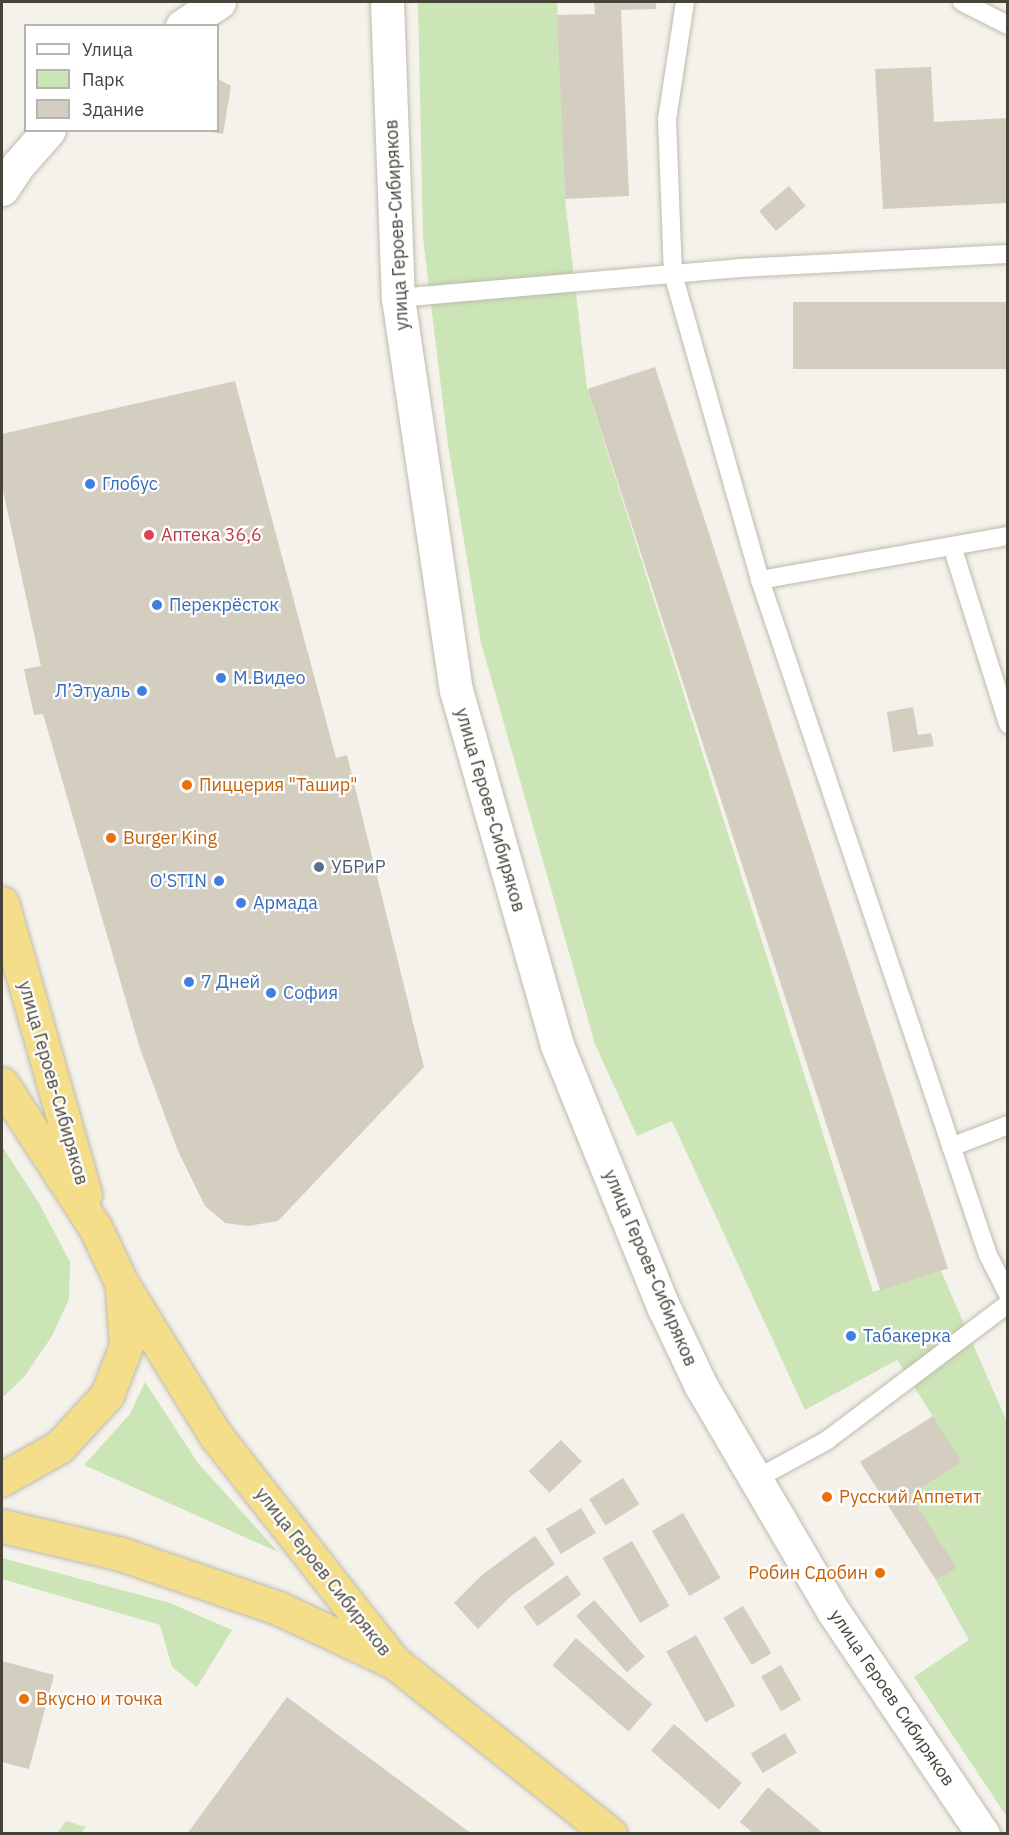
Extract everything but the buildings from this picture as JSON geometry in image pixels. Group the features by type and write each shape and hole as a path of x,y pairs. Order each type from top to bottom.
{"highway":[{"name":"улица Героев-Сибиряков","path":"2,903 95,1227"},
{"path":"2,1084 95,1227"},
{"name":"улица Героев Сибиряков","path":"95,1227 122,1284 216,1436 394,1662"},
{"path":"2,1479 58,1447 107,1395 126,1346 122,1284"},
{"name":"улица Героев Сибиряков","path":"2,1526 122,1554 267,1604 394,1662"},
{"path":"394,1662 513,1759 610,1833"}],"street":[{"path":"185,24 219,2"},
{"name":"улица Героев-Сибиряков","path":"387,2 398,298 456,690 557,1045 664,1308 701,1386 803,1561"},
{"path":"2,189 19,164 48,132"},
{"name":"улица Героев Сибиряков","path":"803,1561 833,1611 983,1833"}],"lane":[{"path":"685,2 667,120 673,274 760,580 988,1255 1008,1294"},
{"path":"962,2 1008,25"},
{"path":"398,298 673,274 1008,254"},
{"path":"760,580 1008,536"},
{"path":"952,546 1008,724"},
{"path":"951,1147 1008,1125"},
{"path":"756,1479 826,1441 1008,1304"}],"green space":[{"path":"418,2 557,2 565,199 587,388 873,1292 941,1271 1007,1422 1007,1817 914,1677 969,1640 936,1580 956,1567 910,1495 962,1462 897,1360 805,1410 672,1121 637,1136 595,1044 481,643 448,445 423,238"},
{"path":"2,1146 40,1205 70,1262 69,1299 52,1336 24,1377 2,1398"},
{"path":"145,1382 198,1463 278,1552 84,1465 130,1414"},
{"path":"2,1558 170,1603 232,1630 197,1687 172,1667 160,1625 2,1579"},
{"path":"66,1821 86,1827 81,1833 57,1833"}],"place":[{"name":"Глобус","path":"90,484"},
{"name":"Аптека 36,6","path":"149,535"},
{"name":"Перекрёсток","path":"157,605"},
{"name":"М.Видео","path":"221,678"},
{"name":"Л’Этуаль","path":"142,691"},
{"name":"Пиццерия \"Ташир\"","path":"187,785"},
{"name":"Burger King","path":"111,838"},
{"name":"УБРиР","path":"319,867"},
{"name":"O'STIN","path":"219,881"},
{"name":"Армада","path":"241,903"},
{"name":"7 Дней","path":"189,982"},
{"name":"София","path":"271,993"},
{"name":"Табакерка","path":"851,1336"},
{"name":"Русский Аппетит","path":"827,1497"},
{"name":"Робин Сдобин","path":"880,1573"},
{"name":"Вкусно и точка","path":"24,1699"}]}
